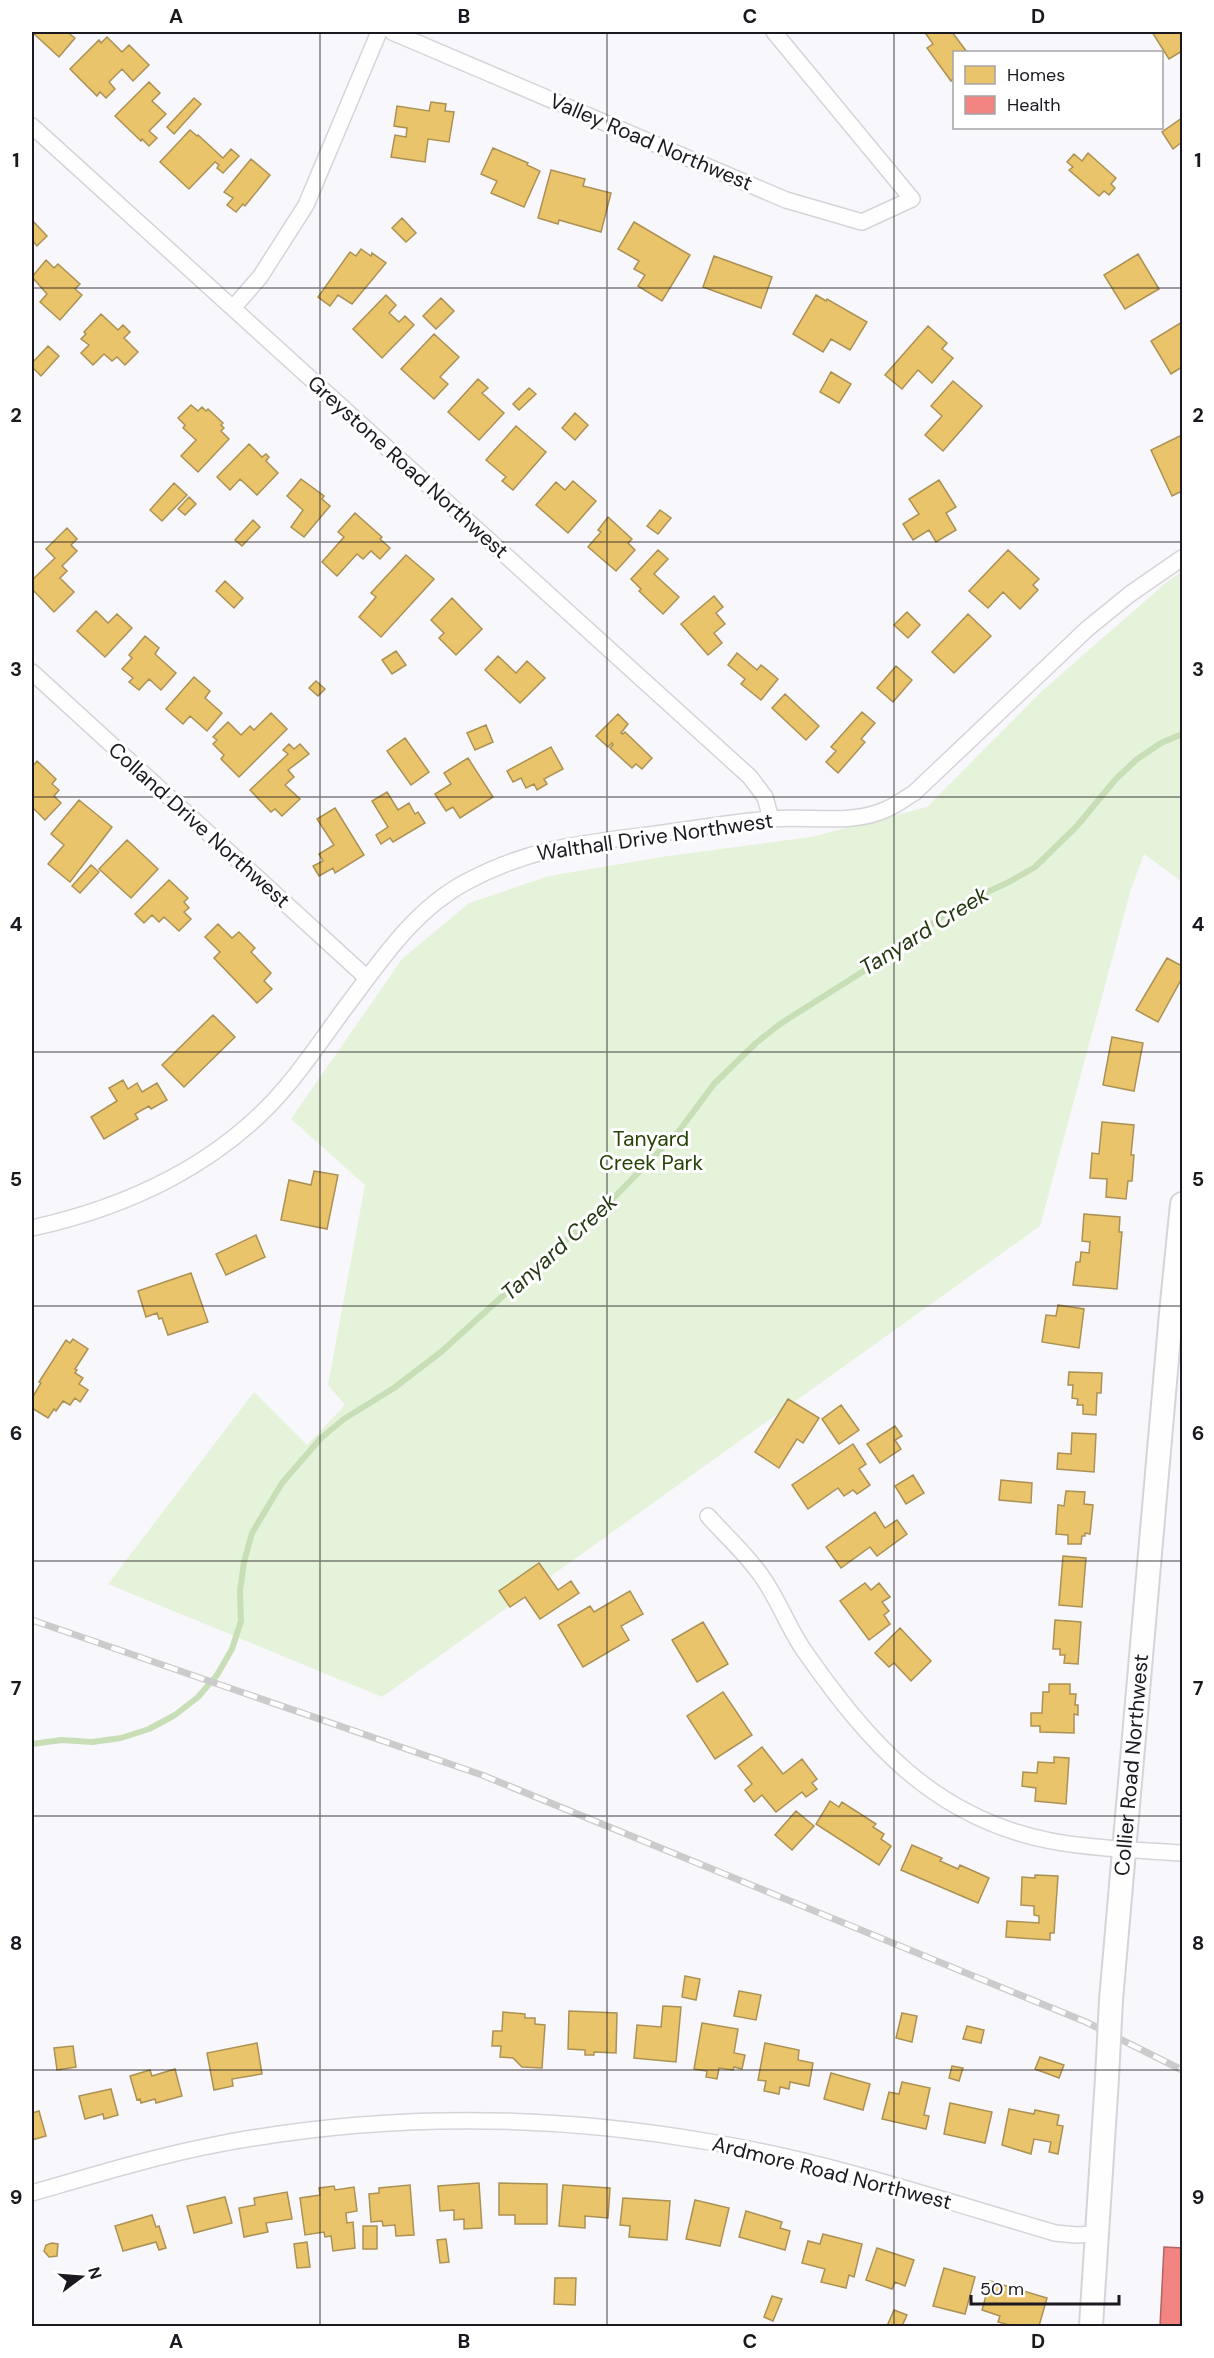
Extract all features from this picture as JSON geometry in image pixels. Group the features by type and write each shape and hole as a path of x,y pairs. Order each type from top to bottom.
{"street":[{"path":"233,308 260,277 306,205 379,32"},
{"name":"Valley Road Northwest","path":"392,32 786,200 862,222 912,199 774,32"},
{"name":"Greystone Road Northwest","path":"32,126 750,777 765,797 771,819"},
{"name":"Walthall Drive Northwest","path":"32,1228 83,1216 131,1199 177,1176 220,1148 285,1088 397,939 428,909 464,883 507,862 563,846 771,819 855,818 871,815 897,804 914,793 1087,629 1130,594 1182,558"},
{"name":"Colland Drive Northwest","path":"32,672 367,978"},
{"name":"Collier Road Northwest","path":"1091,2326 1112,2000 1182,1204"},
{"path":"708,1516 758,1570 800,1644 832,1690 886,1753 920,1784 962,1811 1008,1831 1052,1841 1182,1853"},
{"name":"Ardmore Road Northwest","path":"32,2193 126,2166 253,2138 350,2126 478,2120 601,2126 712,2142 818,2165 1055,2233 1097,2234"}],"green space":[{"name":"Tanyard Creek Park","path":"1182,572 1182,882 1144,854 1131,889 1040,1226 382,1697 108,1584 254,1392 307,1445 345,1405 328,1385 365,1185 291,1119 402,959 469,903 549,876 668,856 811,837 927,807 1043,690 1168,581"}],"building: Homes":[{"path":"32,32 67,32 75,38 59,57"},
{"path":"952,32 966,51 953,51 953,79 951,81 927,48 933,44 926,34"},
{"path":"1152,32 1182,32 1182,51 1169,59"},
{"path":"107,37 122,52 129,45 149,65 133,81 122,69 109,82 115,89 106,98 100,92 97,96 70,69 99,40 101,43"},
{"path":"149,82 160,93 152,101 166,114 149,131 157,138 149,146 115,116"},
{"path":"194,98 201,104 174,134 167,127"},
{"path":"431,102 446,104 445,111 454,112 449,142 428,139 425,162 391,157 395,135 406,137 407,128 394,126 397,106 429,111"},
{"path":"1182,118 1182,142 1173,149 1162,132"},
{"path":"190,130 223,158 231,149 239,156 223,173 217,168 219,165 215,162 189,189 160,162"},
{"path":"493,148 528,163 527,165 540,171 524,207 491,193 497,181 481,174"},
{"path":"1088,153 1116,178 1111,184 1115,188 1109,195 1104,191 1099,196 1069,170 1073,167 1067,162 1074,154 1082,161"},
{"path":"251,159 270,175 245,206 243,204 236,212 227,205 233,198 224,192"},
{"path":"551,170 585,179 583,186 611,193 601,232 559,220 558,224 538,218"},
{"path":"402,218 416,233 406,242 392,228"},
{"path":"32,220 47,236 37,246 32,240"},
{"path":"634,222 690,255 662,301 638,286 645,275 634,269 639,261 618,249"},
{"path":"361,249 371,256 372,253 386,263 352,304 338,295 330,306 318,297 350,252 356,256"},
{"path":"1138,254 1159,289 1125,309 1104,275"},
{"path":"714,256 772,277 761,308 703,287"},
{"path":"46,260 54,268 58,264 80,284 75,289 82,295 60,320 40,302 47,294 32,277"},
{"path":"386,295 396,305 389,313 399,322 405,316 414,325 382,358 353,329"},
{"path":"816,295 867,322 850,350 831,339 823,352 793,334"},
{"path":"441,298 454,311 436,329 423,316"},
{"path":"101,314 118,330 123,325 130,332 124,338 138,352 125,365 117,357 112,361 104,354 93,365 81,353 89,345 81,339 86,334 84,332"},
{"path":"1182,322 1182,367 1171,374 1151,341"},
{"path":"928,326 947,343 942,349 953,358 932,383 918,370 902,389 885,375"},
{"path":"434,334 459,357 440,377 448,384 434,399 401,369"},
{"path":"48,346 59,356 41,376 32,367 32,363"},
{"path":"831,372 851,384 839,403 820,392"},
{"path":"478,379 488,388 482,393 504,413 479,440 448,412"},
{"path":"953,381 982,406 943,451 925,435 942,416 931,406"},
{"path":"529,388 536,394 519,410 513,404"},
{"path":"191,405 198,411 202,407 206,411 208,409 223,423 221,425 224,428 221,431 229,439 198,472 181,456 196,440 183,428 185,425 178,418"},
{"path":"575,413 588,425 575,440 562,428"},
{"path":"516,426 546,452 513,490 502,481 506,477 486,460"},
{"path":"1182,435 1182,491 1172,496 1151,450"},
{"path":"249,444 262,457 266,454 269,457 266,461 278,473 257,495 240,479 230,490 217,477"},
{"path":"301,479 324,496 322,499 330,506 304,537 291,527 303,510 287,496"},
{"path":"939,480 956,507 946,513 956,530 936,542 929,530 913,540 903,524 919,514 909,499"},
{"path":"573,481 596,501 568,533 536,505 556,482 565,490"},
{"path":"174,483 187,495 162,521 150,510"},
{"path":"189,497 196,504 185,515 178,509"},
{"path":"660,510 671,518 658,534 647,526"},
{"path":"355,513 382,537 380,539 390,548 380,559 371,551 363,559 357,554 337,576 322,562 344,537 338,532"},
{"path":"608,517 632,539 628,543 635,550 616,571 588,547 601,532 598,530"},
{"path":"253,520 260,527 242,546 235,540"},
{"path":"67,528 77,539 71,545 77,551 62,566 67,571 60,578 74,592 54,612 32,589 32,580 55,558 46,549"},
{"path":"658,550 668,559 654,574 679,597 663,614 639,591 641,589 631,579"},
{"path":"1008,550 1039,579 1033,585 1038,590 1020,609 1003,592 988,608 969,591"},
{"path":"406,555 434,579 381,637 359,617 376,597 371,593"},
{"path":"225,581 243,598 234,608 216,591"},
{"path":"714,596 723,607 716,613 725,624 714,633 722,643 708,655 681,624"},
{"path":"452,598 482,629 456,655 439,638 444,633 431,620"},
{"path":"96,611 108,623 117,614 132,628 105,657 77,631"},
{"path":"907,612 920,625 908,638 894,625"},
{"path":"968,614 991,636 954,673 932,652"},
{"path":"145,636 159,648 155,654 176,673 161,690 149,679 139,690 129,682 133,678 122,669 132,658 129,655"},
{"path":"396,651 406,665 392,674 382,660"},
{"path":"737,653 757,670 761,665 778,679 761,700 741,684 745,679 728,665"},
{"path":"498,656 516,673 527,661 545,678 520,703 485,670"},
{"path":"896,666 912,680 893,702 877,688"},
{"path":"194,677 210,691 205,698 222,713 207,731 190,716 183,724 166,709"},
{"path":"316,681 325,689 318,696 309,688"},
{"path":"785,694 819,726 806,740 772,708"},
{"path":"862,712 875,723 861,739 865,742 838,773 826,762 836,751 831,747"},
{"path":"271,713 287,729 239,777 221,759 224,755 213,744 217,740 213,737 228,722 241,735 250,726 254,730"},
{"path":"618,714 628,724 621,733 625,732 652,758 642,769 636,764 632,768 610,748 612,743 608,747 596,736"},
{"path":"486,725 493,742 475,750 467,733"},
{"path":"405,738 429,772 411,785 387,751"},
{"path":"289,744 294,749 300,744 309,754 288,770 294,777 285,785 300,799 282,816 275,809 271,812 250,790 288,754 283,750"},
{"path":"551,747 563,769 544,779 547,784 537,790 534,784 526,788 521,778 513,782 507,771"},
{"path":"468,758 493,797 460,818 453,807 446,811 435,794 451,784 444,773"},
{"path":"37,761 56,779 52,784 59,790 54,796 61,803 45,820 32,807 32,767"},
{"path":"387,792 398,810 409,803 415,814 418,812 425,823 393,842 390,838 381,844 376,835 388,827 372,801"},
{"path":"79,800 112,827 70,882 48,864 64,845 51,834"},
{"path":"335,808 364,855 335,873 333,868 319,876 313,866 323,861 319,854 334,845 317,819"},
{"path":"127,840 158,869 131,898 99,869"},
{"path":"91,865 99,872 80,893 72,886"},
{"path":"169,880 188,898 184,902 189,908 184,912 191,919 179,931 164,917 159,922 152,915 144,923 135,914"},
{"path":"218,924 232,938 239,932 255,948 251,952 271,973 264,981 272,989 257,1003 214,958 220,952 205,937"},
{"path":"1167,958 1182,966 1182,978 1158,1022 1136,1010"},
{"path":"213,1015 235,1037 184,1087 162,1065"},
{"path":"1112,1037 1143,1043 1134,1091 1103,1085"},
{"path":"123,1080 128,1089 137,1083 142,1092 157,1083 167,1100 151,1109 149,1106 135,1114 138,1119 104,1139 91,1117 117,1101 109,1088"},
{"path":"1102,1122 1134,1125 1131,1155 1134,1155 1132,1181 1128,1181 1126,1199 1106,1197 1107,1179 1090,1178 1092,1153 1099,1154"},
{"path":"314,1171 338,1175 327,1229 281,1220 289,1180 311,1185"},
{"path":"1084,1214 1120,1217 1119,1232 1122,1232 1117,1289 1073,1285 1076,1262 1080,1262 1081,1252 1089,1253 1090,1242 1082,1241"},
{"path":"256,1235 265,1257 226,1275 216,1254"},
{"path":"191,1273 208,1322 168,1335 162,1318 159,1319 157,1313 146,1317 138,1291"},
{"path":"1058,1305 1084,1309 1079,1348 1042,1342 1046,1315 1056,1316"},
{"path":"73,1339 88,1349 75,1369 77,1370 75,1373 83,1378 79,1384 88,1390 80,1402 75,1398 70,1405 63,1401 48,1418 32,1408 32,1398 41,1383 39,1382 66,1340 70,1343"},
{"path":"1069,1372 1102,1373 1101,1393 1097,1393 1096,1415 1083,1414 1083,1405 1077,1405 1078,1399 1072,1398 1073,1385 1068,1385"},
{"path":"788,1399 819,1418 803,1443 797,1439 779,1468 755,1452"},
{"path":"841,1405 859,1430 839,1444 822,1419"},
{"path":"895,1426 902,1436 895,1440 901,1449 880,1463 867,1444"},
{"path":"1072,1433 1096,1434 1094,1472 1057,1469 1058,1453 1071,1454"},
{"path":"853,1444 866,1464 859,1469 870,1485 857,1494 853,1490 844,1496 838,1488 808,1509 792,1485"},
{"path":"913,1475 924,1493 906,1504 895,1486"},
{"path":"1001,1480 1032,1483 1031,1503 999,1500"},
{"path":"1066,1491 1085,1492 1084,1504 1093,1505 1090,1534 1085,1533 1085,1536 1082,1536 1081,1544 1068,1544 1068,1535 1056,1534 1058,1505 1064,1506"},
{"path":"875,1512 885,1528 897,1520 907,1534 877,1556 870,1547 841,1568 826,1547"},
{"path":"1063,1556 1086,1558 1082,1607 1059,1605"},
{"path":"539,1563 558,1590 571,1581 579,1593 540,1619 525,1597 510,1607 499,1591"},
{"path":"865,1583 871,1590 879,1583 890,1597 882,1602 889,1611 884,1615 890,1624 869,1640 840,1601"},
{"path":"630,1591 643,1614 621,1626 629,1640 583,1667 558,1625 590,1606 594,1612"},
{"path":"1055,1620 1081,1622 1078,1664 1064,1663 1065,1655 1060,1655 1060,1649 1053,1649"},
{"path":"703,1622 728,1664 697,1682 672,1640"},
{"path":"900,1628 931,1661 911,1681 894,1663 889,1667 875,1653"},
{"path":"1049,1684 1070,1684 1070,1694 1076,1694 1075,1705 1078,1705 1078,1715 1074,1714 1074,1733 1040,1732 1040,1726 1031,1726 1031,1713 1042,1713 1043,1692 1049,1692"},
{"path":"723,1692 752,1735 715,1759 687,1716"},
{"path":"762,1747 783,1774 802,1759 817,1779 812,1783 817,1789 806,1797 802,1792 776,1812 762,1795 754,1802 745,1790 752,1784 738,1766"},
{"path":"1054,1757 1069,1758 1066,1804 1035,1801 1036,1788 1022,1786 1023,1772 1037,1773 1038,1762 1054,1763"},
{"path":"830,1801 839,1807 842,1802 876,1824 873,1827 884,1834 881,1839 891,1846 879,1865 816,1824"},
{"path":"796,1811 814,1826 792,1850 775,1835"},
{"path":"912,1845 942,1858 940,1861 958,1869 960,1865 989,1878 978,1903 901,1870"},
{"path":"1035,1875 1058,1876 1054,1933 1050,1933 1050,1940 1006,1937 1007,1921 1039,1923 1039,1916 1034,1915 1034,1906 1021,1905 1022,1877 1035,1878"},
{"path":"685,1976 700,1979 696,2000 682,1997"},
{"path":"739,1991 761,1995 756,2020 734,2016"},
{"path":"663,2006 681,2007 676,2062 634,2058 637,2025 661,2027"},
{"path":"569,2011 617,2013 616,2053 594,2052 594,2055 585,2055 585,2050 568,2049"},
{"path":"503,2012 525,2014 525,2018 535,2018 535,2024 545,2025 542,2068 522,2067 513,2058 500,2057 501,2046 492,2046 493,2031 502,2031"},
{"path":"902,2013 917,2016 912,2042 896,2038"},
{"path":"702,2023 738,2029 734,2053 745,2055 742,2069 719,2068 717,2079 706,2077 707,2071 694,2069"},
{"path":"967,2026 984,2030 981,2043 963,2039"},
{"path":"257,2043 262,2074 232,2079 233,2086 214,2090 207,2053"},
{"path":"765,2043 799,2050 798,2060 813,2063 809,2086 790,2082 789,2089 780,2087 779,2094 764,2091 766,2081 758,2080"},
{"path":"73,2046 76,2067 57,2070 54,2048"},
{"path":"1040,2057 1064,2065 1059,2078 1035,2069"},
{"path":"952,2066 963,2068 959,2081 949,2078"},
{"path":"175,2069 182,2096 156,2103 155,2099 141,2103 140,2099 137,2100 130,2076 150,2070 152,2076"},
{"path":"831,2073 870,2084 863,2110 824,2099"},
{"path":"902,2082 930,2088 924,2115 929,2116 926,2129 882,2119 889,2092 899,2094"},
{"path":"111,2089 118,2115 104,2119 103,2114 85,2119 79,2096"},
{"path":"950,2103 992,2112 985,2143 944,2134"},
{"path":"1009,2109 1034,2114 1035,2110 1059,2115 1057,2125 1063,2126 1058,2154 1049,2152 1051,2142 1034,2139 1031,2154 1002,2145"},
{"path":"39,2111 46,2136 32,2140 32,2113"},
{"path":"479,2183 482,2228 464,2229 464,2219 454,2220 454,2210 440,2211 438,2186"},
{"path":"499,2183 547,2184 547,2224 515,2224 515,2215 499,2215"},
{"path":"410,2185 414,2235 396,2236 395,2225 383,2226 382,2221 371,2222 369,2194 379,2193 379,2188"},
{"path":"563,2185 610,2188 608,2218 585,2216 585,2228 559,2226"},
{"path":"334,2186 335,2190 354,2187 357,2211 346,2213 347,2223 353,2222 355,2248 333,2251 331,2236 325,2237 324,2232 305,2235 300,2198 320,2195 319,2188"},
{"path":"287,2192 292,2219 266,2223 268,2232 244,2237 239,2208 255,2205 254,2198"},
{"path":"225,2197 232,2223 194,2233 187,2206"},
{"path":"623,2198 670,2201 667,2240 629,2237 630,2226 620,2225"},
{"path":"695,2200 729,2208 720,2246 686,2239"},
{"path":"746,2211 782,2222 780,2228 790,2231 785,2250 739,2237"},
{"path":"152,2215 156,2227 159,2226 166,2248 159,2250 156,2242 123,2251 115,2226"},
{"path":"363,2226 377,2226 377,2249 363,2249"},
{"path":"823,2234 862,2244 854,2277 849,2275 846,2288 821,2282 825,2269 802,2263 808,2241 820,2244"},
{"path":"446,2239 449,2262 440,2263 437,2240"},
{"path":"307,2242 310,2267 297,2268 294,2244"},
{"path":"58,2244 57,2256 49,2257 44,2251 46,2245"},
{"path":"877,2248 914,2260 905,2286 895,2282 892,2289 866,2280"},
{"path":"944,2268 975,2277 965,2314 933,2306"},
{"path":"555,2278 576,2278 575,2305 554,2304"},
{"path":"990,2281 1047,2298 1039,2326 1013,2326 998,2322 1000,2316 982,2310"},
{"path":"772,2296 782,2299 773,2321 764,2317"},
{"path":"894,2310 907,2315 902,2326 887,2326"}],"building: Health":[{"path":"1164,2247 1182,2248 1182,2326 1160,2326"}],"waterway":[{"name":"Tanyard Creek","path":"32,1744 62,1740 92,1742 121,1738 149,1729 175,1715 198,1697 217,1675 232,1649 241,1621 240,1591 244,1562 252,1533 282,1483 321,1438 344,1419 394,1388 441,1352 550,1253 596,1216 679,1131 714,1084 756,1043 780,1024 889,955 957,906 1035,867 1077,826 1115,780 1136,760 1161,743 1182,734"}],"railway":[{"path":"32,1620 482,1775 1086,2022 1182,2070"}]}
